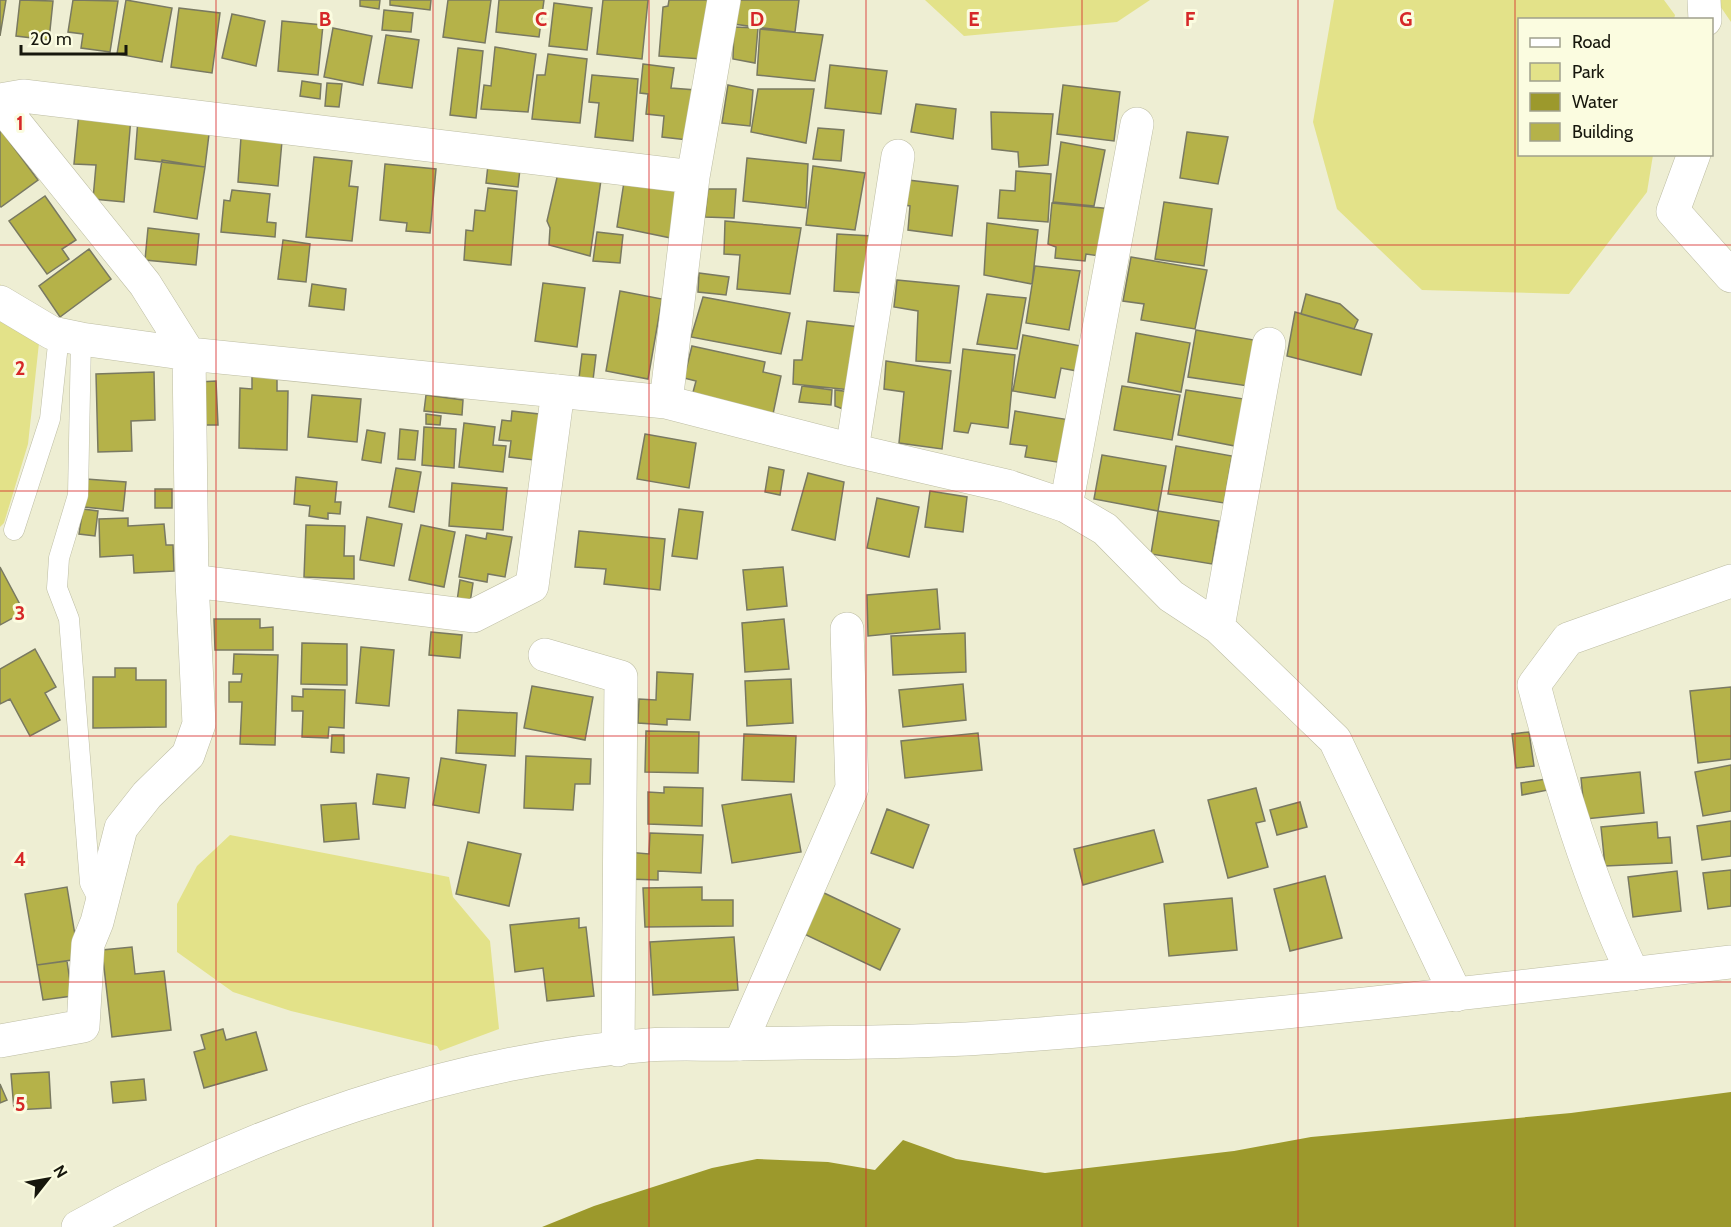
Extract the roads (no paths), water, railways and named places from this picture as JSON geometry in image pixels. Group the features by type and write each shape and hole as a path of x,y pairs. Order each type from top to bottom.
{"street":[{"path":"666,402 693,177 724,0"},
{"path":"1704,0 1705,18"},
{"path":"0,1041 83,1026 88,944 121,828 147,795 188,755 199,724 192,581 189,354 145,284 0,102 23,96 693,177"},
{"path":"1066,506 1137,124"},
{"path":"852,450 898,156"},
{"path":"1693,156 1673,211 1731,276"},
{"path":"0,302 70,337 189,354 666,402 852,450 1007,486 1066,506 1105,529 1171,596 1218,627 1335,740 1456,995"},
{"path":"1218,627 1269,344"},
{"path":"192,581 473,616 532,586 558,391"},
{"path":"1633,974 1610,925 1556,768 1534,685 1568,639 1731,581"},
{"path":"740,1044 852,788 847,629"},
{"path":"545,655 621,677 618,1050"},
{"path":"78,1227 144,1190 241,1146 349,1106 520,1062 648,1045 1009,1036 1456,995 1731,962"}],"lane":[{"path":"14,530 50,419 70,337"},
{"path":"70,337 78,495 59,558 57,588 69,619 90,884 101,904"}],"water":[{"path":"1731,1092 1731,1227 542,1227 594,1206 712,1168 757,1159 828,1162 875,1170 903,1140 956,1159 1045,1173 1234,1151 1311,1137 1571,1113"}]}
